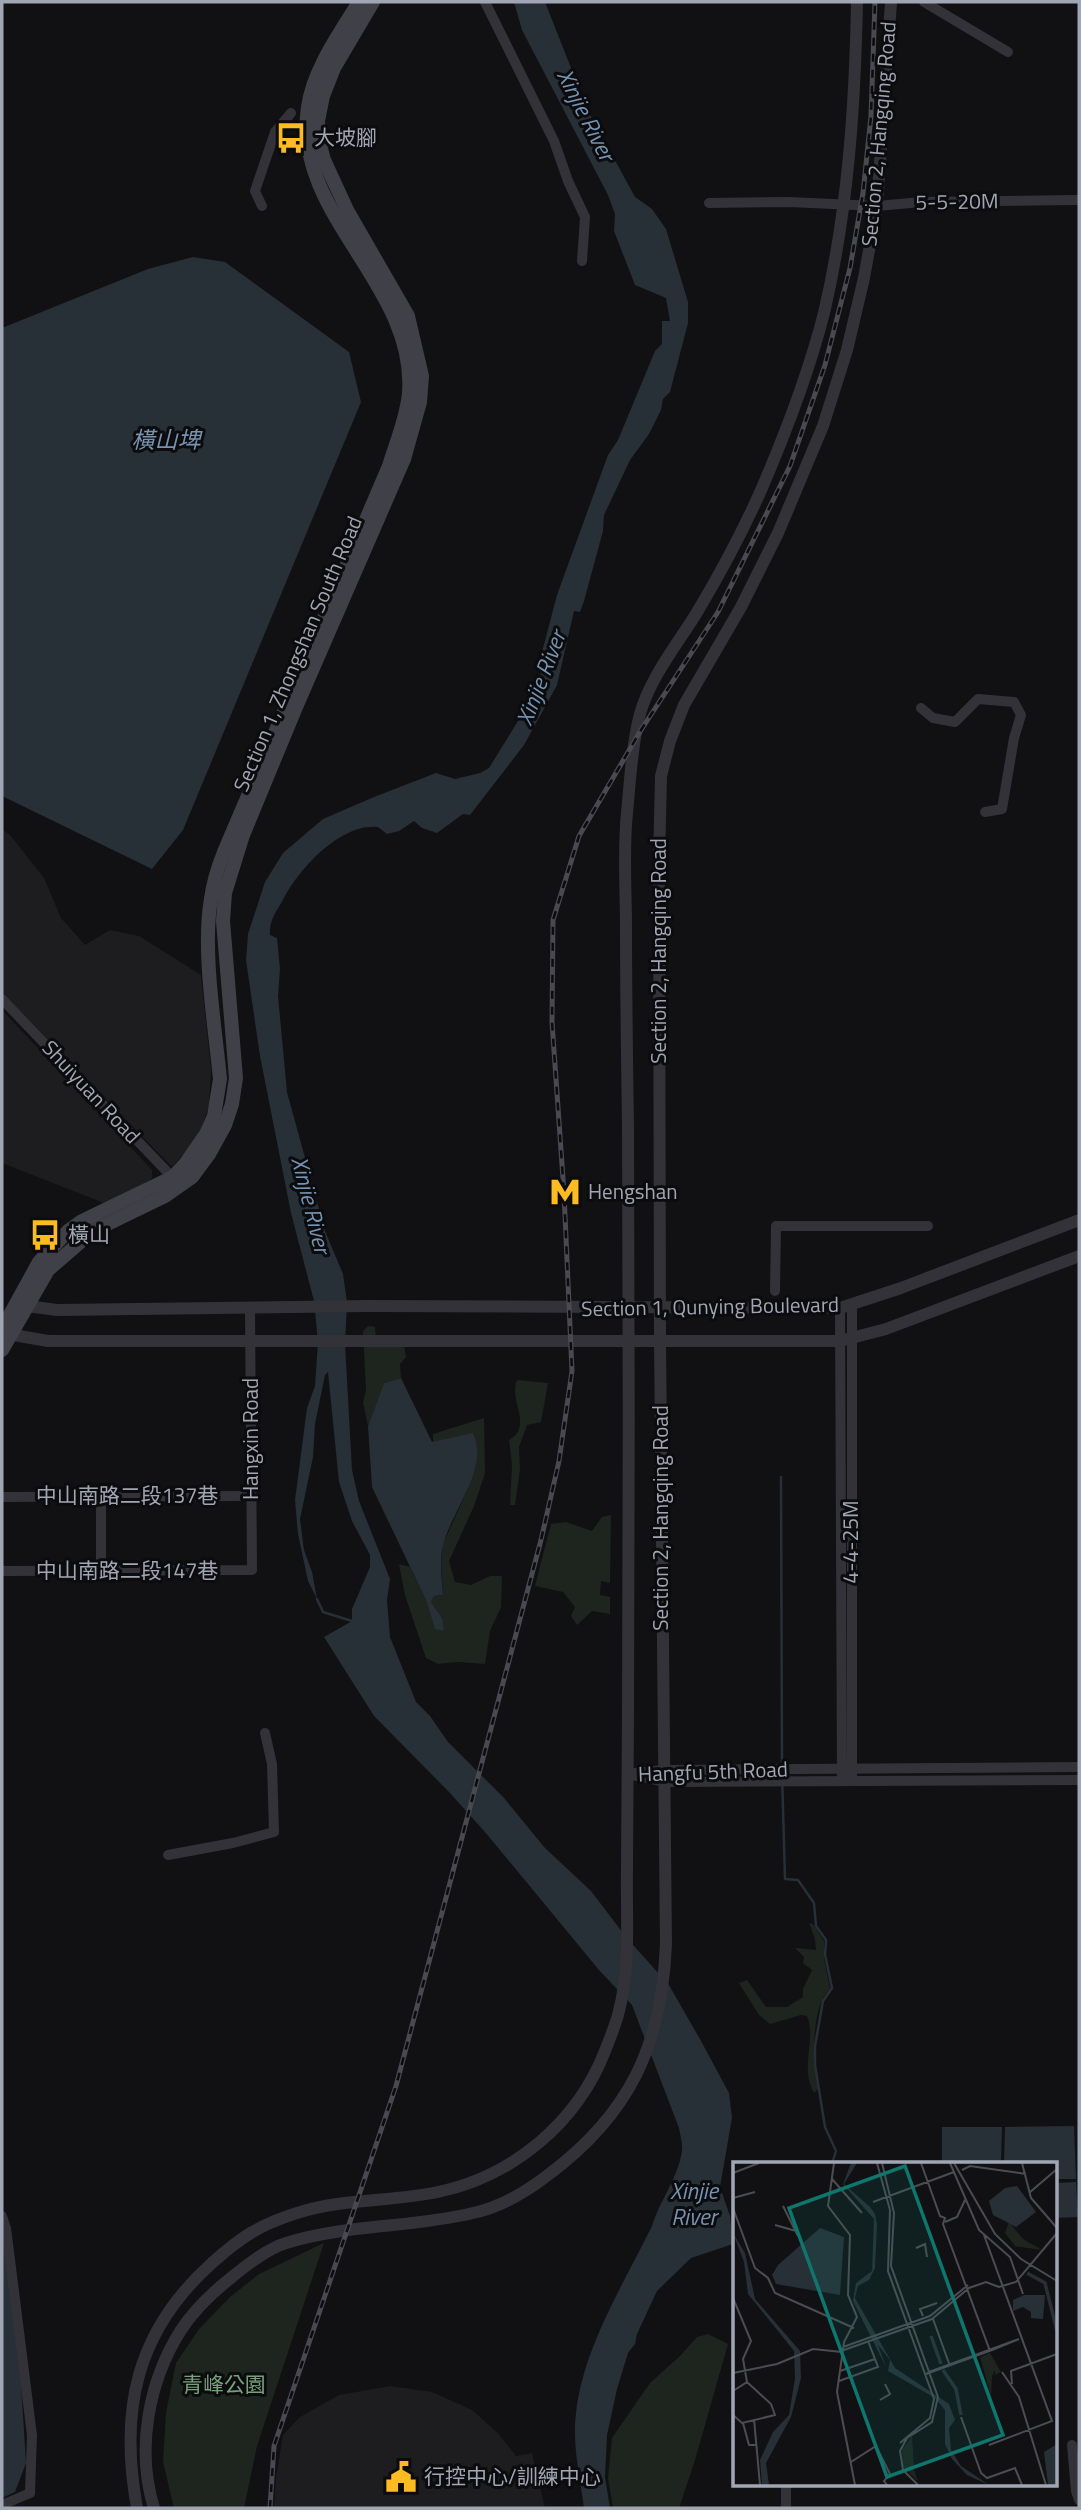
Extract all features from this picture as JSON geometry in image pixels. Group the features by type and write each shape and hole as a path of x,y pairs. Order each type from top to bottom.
{"main road":[{"name":"Section 1, Zhongshan South Road","path":"4,1339 44,1266 93,1231 165,1196 206,1135 219,1098 220,1079 209,928 210,901 216,873 389,466 409,394 407,363 395,315 320,188 307,149 308,105 315,82 359,2"},
{"name":"Section 1, Zhongshan South Road","path":"176,1182 192,1177 209,1154 225,1125 232,1104 236,1078 223,921 225,893 243,835 404,459 420,402 422,376 408,316 348,210 324,160 320,145 318,121 323,96 334,68 373,2"}],"street":[{"path":"485,2 554,141 568,181 586,218 582,261"},
{"name":"Section 2, Hangqing Road","path":"137,2508 129,2456 132,2398 149,2346 162,2319 190,2282 252,2229 300,2211 339,2202 437,2192 473,2182 507,2166 533,2149 575,2106 601,2061 620,2008 625,1970 628,1774 630,1339 626,817 640,715 651,687 716,582 761,490 806,373 824,313 844,204 853,118 857,2"},
{"name":"Section 2, Hangqing Road","path":"154,2508 145,2456 149,2412 161,2367 182,2329 212,2294 245,2267 282,2244 328,2231 438,2220 476,2213 503,2203 533,2186 590,2141 611,2116 635,2079 650,2043 661,2002 666,1944 660,1340 661,776 670,741 684,705 741,607 778,533 823,426 855,314 877,206 891,2"},
{"path":"924,2 1008,52"},
{"path":"262,206 255,191 275,132 290,113"},
{"name":"5-5-20M","path":"709,203 877,206 922,202 1079,201"},
{"path":"921,708 933,718 955,722 978,699 1014,702 1021,715 1014,738 1002,809 985,812"},
{"name":"Shuiyuan Road","path":"2,999 176,1182"},
{"name":"Section 1, Qunying Boulevard","path":"250,1307 661,1309 846,1306 1079,1220"},
{"path":"775,1291 776,1226 928,1226"},
{"name":"Section 1, Qunying Boulevard","path":"251,1341 846,1340 886,1329 1079,1256"},
{"path":"21,1305 57,1310 250,1307"},
{"name":"4-4-25M","path":"846,1306 847,1780"},
{"name":"Hangxin Road","path":"250,1307 252,1570"},
{"path":"4,1339 251,1341"},
{"name":"中山南路二段137巷","path":"2,1497 251,1496"},
{"path":"102,1497 102,1571"},
{"name":"中山南路二段147巷","path":"2,1571 252,1570"},
{"path":"168,1855 274,1832 272,1764 265,1734"},
{"name":"Hangfu 5th Road","path":"664,1776 782,1769 1079,1767"},
{"name":"Hangfu 5th Road","path":"628,1774 847,1780 1079,1780"},
{"path":"2,2216 6,2228 32,2435 30,2493 2,2504"},
{"path":"1072,2445 1079,2500"},
{"path":"786,2486 786,2508"}],"shaded area":[{"path":"2,829 10,835 44,878 61,918 85,945 110,930 139,936 201,975 211,1069 209,1106 197,1139 172,1167 2,992"},
{"path":"2,1010 152,1170 152,1178 145,1186 104,1203 2,1163"},
{"path":"390,2386 432,2392 472,2410 498,2433 516,2456 532,2453 545,2508 274,2508 283,2435 300,2417 339,2395"}],"green space":[{"path":"368,1326 375,1327 376,1340 404,1345 406,1357 400,1364 401,1378 384,1383 368,1426 363,1402 366,1391 363,1331"},
{"path":"517,1380 548,1383 541,1422 527,1425 519,1447 520,1469 515,1505 510,1505 512,1465 509,1440 520,1428 515,1396"},
{"path":"484,1418 485,1473 474,1506 449,1561 455,1582 471,1585 490,1576 502,1576 501,1607 490,1631 485,1664 438,1664 426,1658 405,1595 399,1564 410,1567 426,1600 435,1628 442,1618 431,1602 434,1596 443,1595 443,1544 468,1489 433,1442 433,1434"},
{"path":"611,1515 610,1583 601,1581 600,1595 610,1597 610,1614 592,1611 577,1625 571,1616 575,1607 563,1592 535,1586 551,1524 566,1522 592,1531 602,1517"},
{"path":"809,1923 813,1924 824,1941 824,1959 830,1989 824,1997 816,2022 814,2051 818,2089 814,2093 808,2073 810,2025 807,2016 801,2015 770,2024 759,2015 739,1983 747,1980 766,2007 787,2007 803,1997 803,1989 812,1970 803,1963 804,1957 795,1948 816,1950"},
{"name":"青峰公園","path":"324,2243 257,2446 244,2508 174,2508 163,2462 166,2413 176,2363 199,2329 230,2297 259,2274"},
{"path":"708,2334 728,2344 679,2508 613,2508 608,2478 612,2438 650,2383 697,2337"}],"water":[{"name":"Xinjie River","path":"514,2 545,2 588,111 635,197 652,209 666,229 688,302 688,323 670,392 663,399 661,410 649,434 630,460 604,515 603,531 584,601 580,612 574,611 557,685 524,745 470,815 463,814 437,833 422,828 414,821 399,831 387,834 378,827 364,828 335,840 310,863 290,888 274,916 270,935 277,938 280,969 278,996 287,1092 325,1231 343,1274 347,1302 345,1344 352,1470 359,1501 390,1579 387,1600 390,1637 416,1702 430,1716 448,1742 504,1798 545,1848 591,1891 626,1937 669,1985 729,2093 732,2118 720,2187 730,2216 733,2244 691,2258 657,2291 635,2344 628,2353 607,2435 605,2477 610,2508 584,2508 575,2437 580,2389 606,2316 677,2170 682,2148 679,2128 632,2005 599,1970 485,1832 374,1716 324,1637 352,1621 352,1609 370,1567 370,1555 352,1521 339,1482 328,1372 325,1375 315,1424 313,1457 300,1519 304,1550 317,1599 308,1581 298,1534 295,1500 307,1408 315,1386 318,1342 314,1301 291,1213 260,1056 246,960 248,934 265,882 283,853 323,819 436,773 455,779 489,768 526,708 548,656 542,652 557,595 608,455 618,440 655,351 662,344 662,321 670,321 666,298 635,285 614,231 615,214 608,195 522,30"},
{"name":"橫山埤","path":"193,257 225,262 349,352 361,402 183,830 152,869 2,796 2,328 148,269"},
{"path":"401,1378 432,1442 473,1433 477,1447 473,1476 443,1546 443,1595 434,1596 431,1602 442,1618 444,1631 435,1629 426,1600 372,1487 368,1426 384,1383"},
{"path":"1074,2126 1076,2179 1056,2179 1056,2162 1004,2162 1005,2127"},
{"path":"942,2127 1002,2127 1001,2162 942,2162"},
{"path":"1076,2182 1078,2217 1056,2218 1056,2183"},
{"path":"2,2229 21,2384 26,2463 15,2492 2,2498"}],"waterway":[{"path":"781,1477 782,1766"},
{"path":"317,1599 323,1612 352,1621"},
{"path":"782,1773 785,1879 798,1880 814,1903 816,1926 826,1940 825,1955 832,1988 823,2001 815,2046 815,2065 825,2127 836,2151 833,2162"}],"railway":[{"path":"270,2508 274,2446 396,2086 541,1540 559,1461 572,1371 564,1193 552,1022 553,920 579,836 641,730 718,612 790,466 825,365 850,268 863,193 871,116 875,2"}],"place":[{"name":"大坡腳","path":"291,138"},
{"name":"Hengshan","path":"565,1192"},
{"name":"橫山","path":"45,1235"},
{"name":"行控中心/訓練中心","path":"401,2477"}]}
